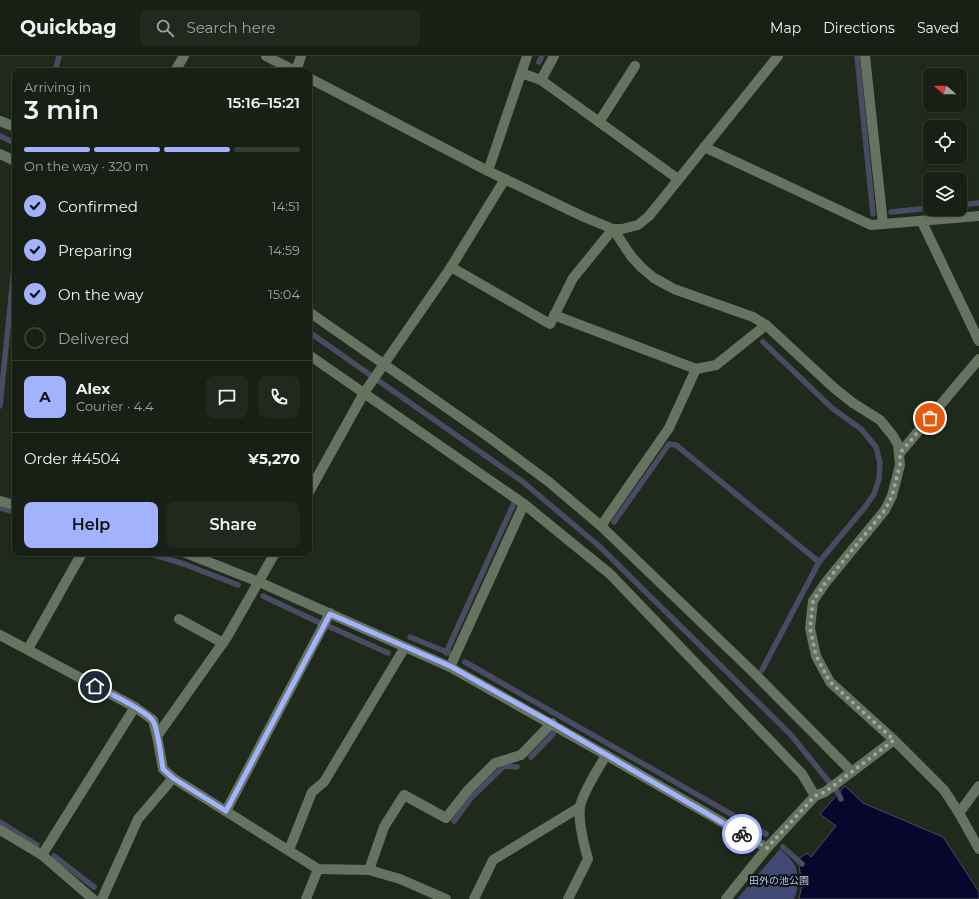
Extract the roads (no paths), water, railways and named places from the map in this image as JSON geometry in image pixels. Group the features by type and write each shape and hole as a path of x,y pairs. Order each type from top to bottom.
{"street":[{"path":"177,68 184,56"},
{"path":"266,56 289,68"},
{"path":"296,68 301,56"},
{"path":"488,171 527,56"},
{"path":"541,80 554,56"},
{"path":"312,80 488,171 584,217 613,229 622,229 638,225 649,216 778,56"},
{"path":"865,56 883,224"},
{"path":"599,122 635,66"},
{"path":"521,73 541,80 678,179"},
{"path":"0,121 12,126"},
{"path":"704,147 871,225 922,222 979,216"},
{"path":"0,154 12,160"},
{"path":"312,487 365,391 451,267 505,179"},
{"path":"922,222 979,341"},
{"path":"451,267 550,324 573,278 613,229"},
{"path":"613,229 642,268 654,278 674,289 753,317 766,325 833,387 853,403 880,420 894,436 900,453 900,465 892,496 885,510 826,582 813,601 810,628 816,656 830,682 894,740 944,790 959,813 979,850"},
{"path":"312,314 382,365 490,438 549,482 601,526 754,673 849,774"},
{"path":"554,315 696,370 716,365 766,325"},
{"path":"312,357 365,391 524,504 610,574 802,774 815,796"},
{"path":"900,453 979,359"},
{"path":"601,526 668,428 696,370"},
{"path":"0,501 12,504"},
{"path":"450,666 524,504"},
{"path":"28,649 80,556"},
{"path":"194,556 259,582 450,666 552,723 767,848"},
{"path":"157,736 223,643 273,556"},
{"path":"226,811 330,614"},
{"path":"179,619 223,643"},
{"path":"0,635 135,707 153,720 163,769 173,778 318,869 369,870 400,879 446,899"},
{"path":"289,850 312,792 324,782 405,647"},
{"path":"42,855 135,707"},
{"path":"369,870 384,826 404,795 446,818 468,790 495,763 521,756 552,723"},
{"path":"726,899 767,848 815,796 825,792 894,740"},
{"path":"568,899 588,859 582,836 580,807 584,795 606,755"},
{"path":"102,899 138,819 173,778"},
{"path":"959,813 979,786"},
{"path":"474,899 493,860 580,807"},
{"path":"0,830 42,855 94,899"},
{"path":"306,899 318,869"}],"waterway":[{"path":"56,68 59,56"},
{"path":"539,62 542,56"},
{"path":"857,56 873,214"},
{"path":"0,136 12,142"},
{"path":"967,204 979,203"},
{"path":"891,212 923,209"},
{"path":"0,406 12,288"},
{"path":"312,334 523,482 599,546 791,735 838,793 841,799"},
{"path":"762,670 819,562 874,494 879,479 880,463 876,447 861,429 832,408 763,342"},
{"path":"614,522 669,444 676,445 819,562"},
{"path":"446,653 514,503"},
{"path":"0,508 12,511"},
{"path":"158,556 184,564 238,585"},
{"path":"263,596 320,623"},
{"path":"328,626 388,653"},
{"path":"410,637 449,653"},
{"path":"465,662 766,834"},
{"path":"531,757 553,734"},
{"path":"454,821 471,798 504,766 517,767"},
{"path":"0,822 37,845"},
{"path":"783,847 802,864"},
{"path":"54,856 94,887"}],"park label":[{"name":"田外の池公園","path":"779,880"}]}
